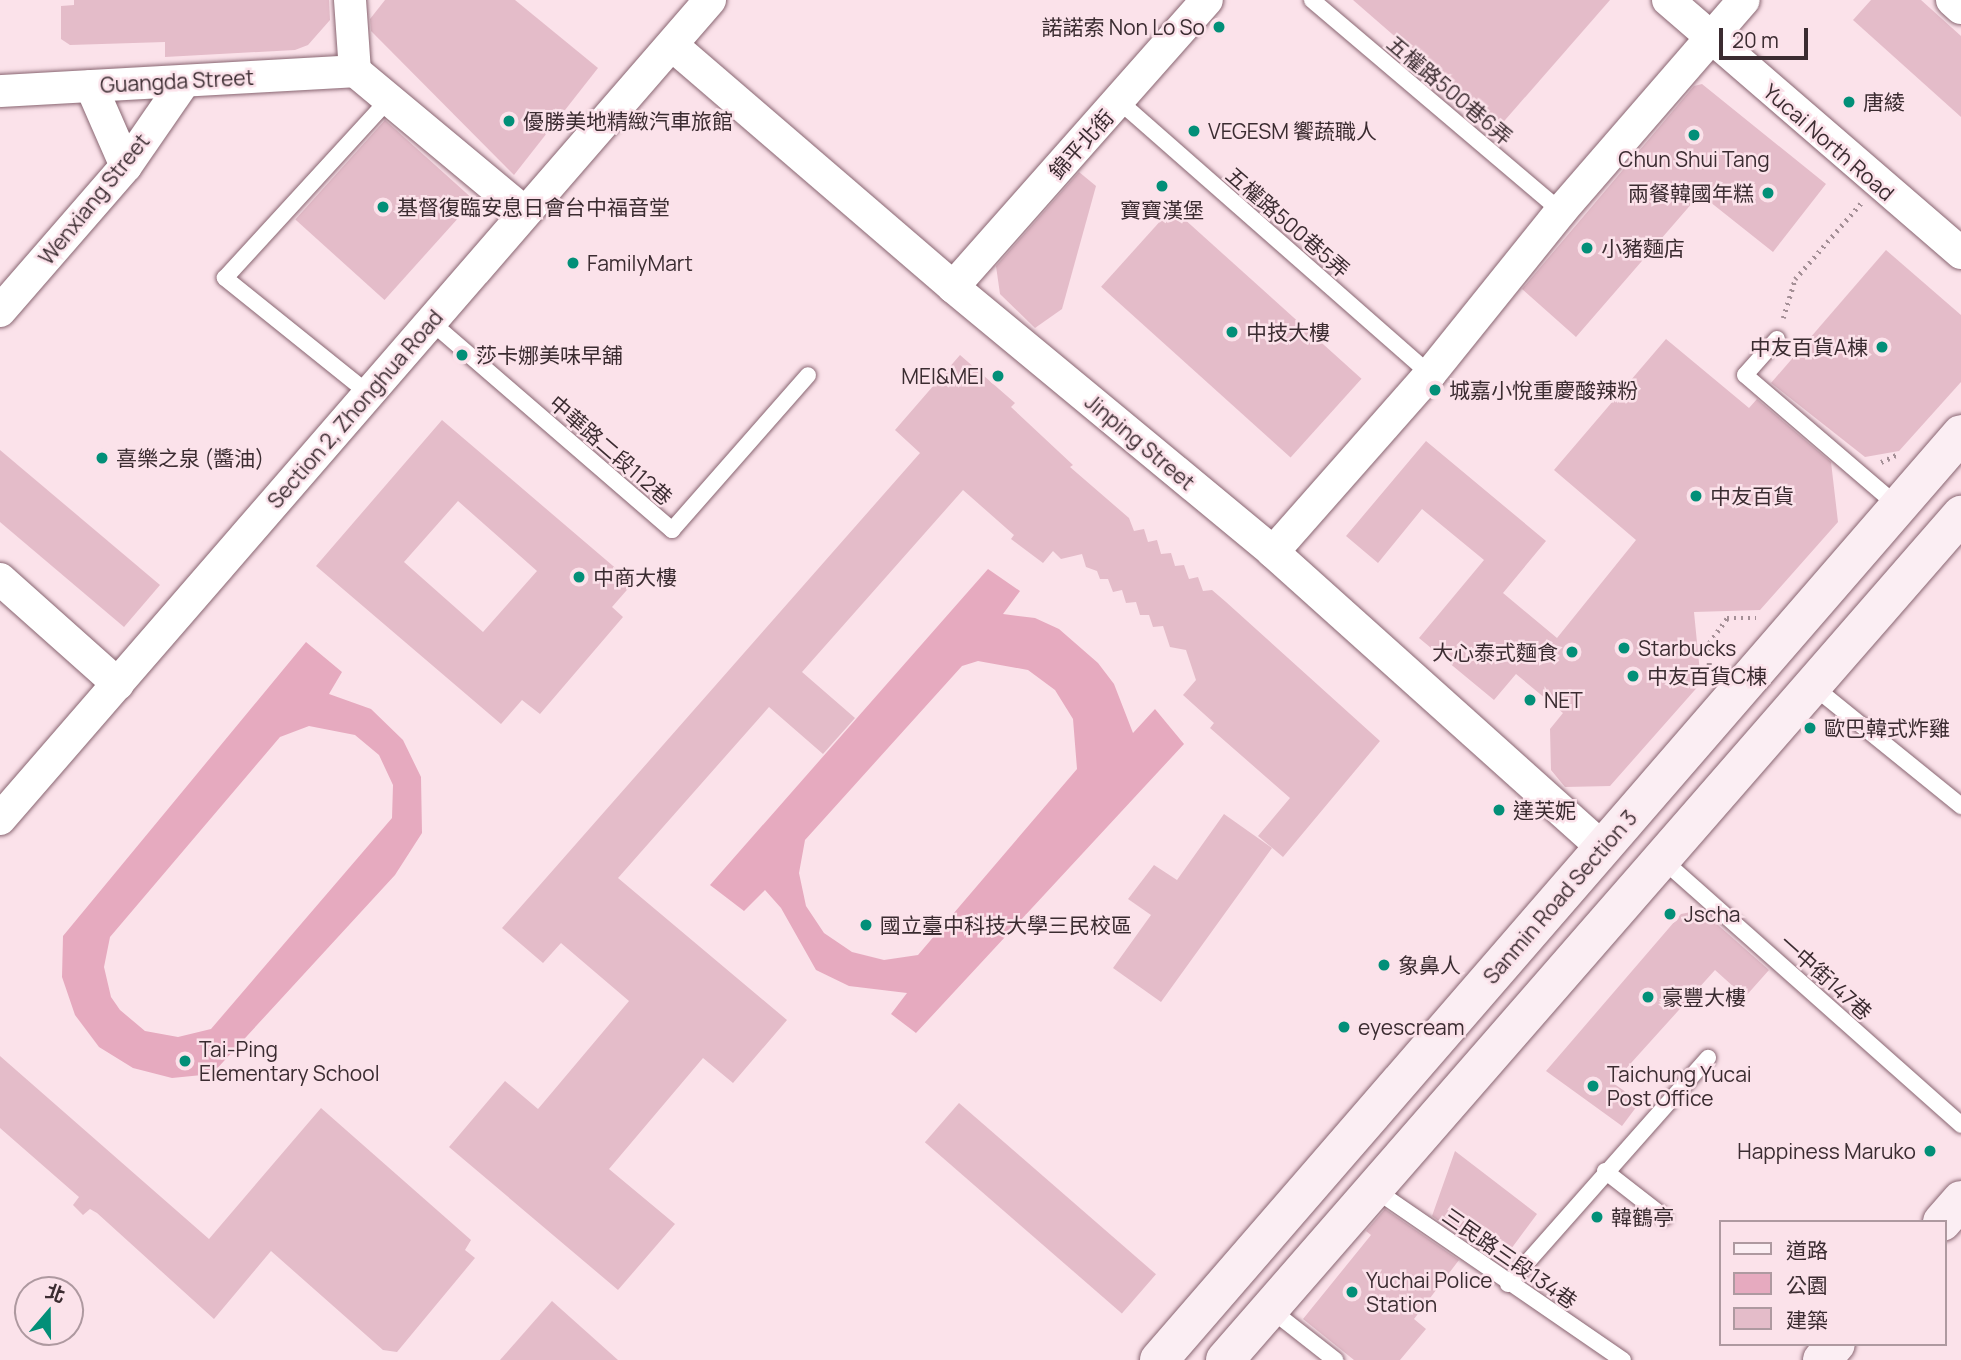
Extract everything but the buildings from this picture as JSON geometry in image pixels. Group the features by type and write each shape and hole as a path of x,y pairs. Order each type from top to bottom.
{"main road":[{"name":"Sanmin Road Section 3","path":"1159,1360 1961,434"},
{"path":"1225,1360 1961,515"},
{"path":"1944,1220 1961,1200"},
{"path":"1822,1360 1834,1346"}],"street":[{"path":"351,0 355,71 524,212"},
{"name":"Section 2, Zhonghua Road","path":"0,819 710,0"},
{"name":"錦平北街","path":"953,288 1207,0"},
{"name":"Yucai North Road","path":"1668,0 1961,253"},
{"path":"1273,552 1430,374 1562,211 1744,0"},
{"path":"1952,0 1961,8"},
{"name":"Jinping Street","path":"672,45 953,288 1273,552 1602,847"},
{"name":"Guangda Street","path":"0,91 355,71"},
{"name":"Wenxiang Street","path":"0,311 126,166 184,82"},
{"path":"91,86 126,166"},
{"path":"0,579 118,684"}],"lane":[{"name":"五權路500巷6弄","path":"1312,0 1562,211"},
{"path":"368,393 225,278 389,99"},
{"name":"五權路500巷5弄","path":"1119,101 1430,374"},
{"name":"中華路二段112巷","path":"430,321 671,530 808,375"},
{"path":"1777,339 1745,375 1898,506"},
{"path":"1813,686 1961,806"},
{"name":"一中街147巷","path":"1663,860 1961,1125"},
{"path":"1508,1284 1605,1171 1708,1058"},
{"path":"1605,1171 1664,1217"},
{"name":"三民路三段134巷","path":"1374,1189 1508,1284 1623,1360"},
{"path":"1270,1309 1335,1360"}],"path":[{"path":"1777,339 1795,279 1861,202"}],"green space":[{"path":"988,569 1020,591 1003,614 1035,618 1059,629 1098,663 1114,684 1133,733 1155,709 1184,744 916,1033 891,1014 907,993 849,986 816,970 781,908 765,890 744,911 710,885","holes":["978,661 1028,670 1055,690 1073,719 1077,769 918,955 884,960 852,952 824,933 806,906 799,873 805,840 962,666"]},
{"path":"306,642 342,672 329,694 371,709 403,740 421,777 422,833 395,875 212,1074 172,1078 133,1068 99,1047 75,1015 62,977 63,936","holes":["309,726 355,735 379,755 393,785 392,818 211,1029 178,1037 145,1031 120,1010 111,997 104,967 110,937 280,737"]}],"place":[{"name":"諾諾索 Non Lo So","path":"1219,27"},
{"name":"唐綾","path":"1849,102"},
{"name":"優勝美地精緻汽車旅館","path":"509,121"},
{"name":"VEGESM 饗蔬職人","path":"1194,131"},
{"name":"Chun Shui Tang","path":"1694,135"},
{"name":"寶寶漢堡","path":"1162,186"},
{"name":"兩餐韓國年糕","path":"1768,193"},
{"name":"基督復臨安息日會台中福音堂","path":"383,207"},
{"name":"小豬麵店","path":"1587,248"},
{"name":"FamilyMart","path":"573,263"},
{"name":"中技大樓","path":"1232,332"},
{"name":"中友百貨A棟","path":"1882,347"},
{"name":"莎卡娜美味早舖","path":"462,355"},
{"name":"MEI&MEI","path":"998,376"},
{"name":"城嘉小悅重慶酸辣粉","path":"1435,390"},
{"name":"喜樂之泉 (醬油)","path":"102,458"},
{"name":"中友百貨","path":"1696,496"},
{"name":"中商大樓","path":"579,577"},
{"name":"Starbucks","path":"1624,648"},
{"name":"大心泰式麵食","path":"1572,652"},
{"name":"中友百貨C棟","path":"1633,676"},
{"name":"NET","path":"1530,700"},
{"name":"歐巴韓式炸雞","path":"1810,728"},
{"name":"達芙妮","path":"1499,810"},
{"name":"Jscha","path":"1670,914"},
{"name":"國立臺中科技大學三民校區","path":"866,925"},
{"name":"象鼻人","path":"1384,965"},
{"name":"豪豐大樓","path":"1648,997"},
{"name":"eyescream","path":"1344,1027"},
{"name":"Tai-Ping Elementary School","path":"185,1061"},
{"name":"Taichung Yucai Post Office","path":"1593,1086"},
{"name":"Happiness Maruko","path":"1930,1151"},
{"name":"韓鶴亭","path":"1597,1217"},
{"name":"Yuchai Police Station","path":"1352,1292"}]}
